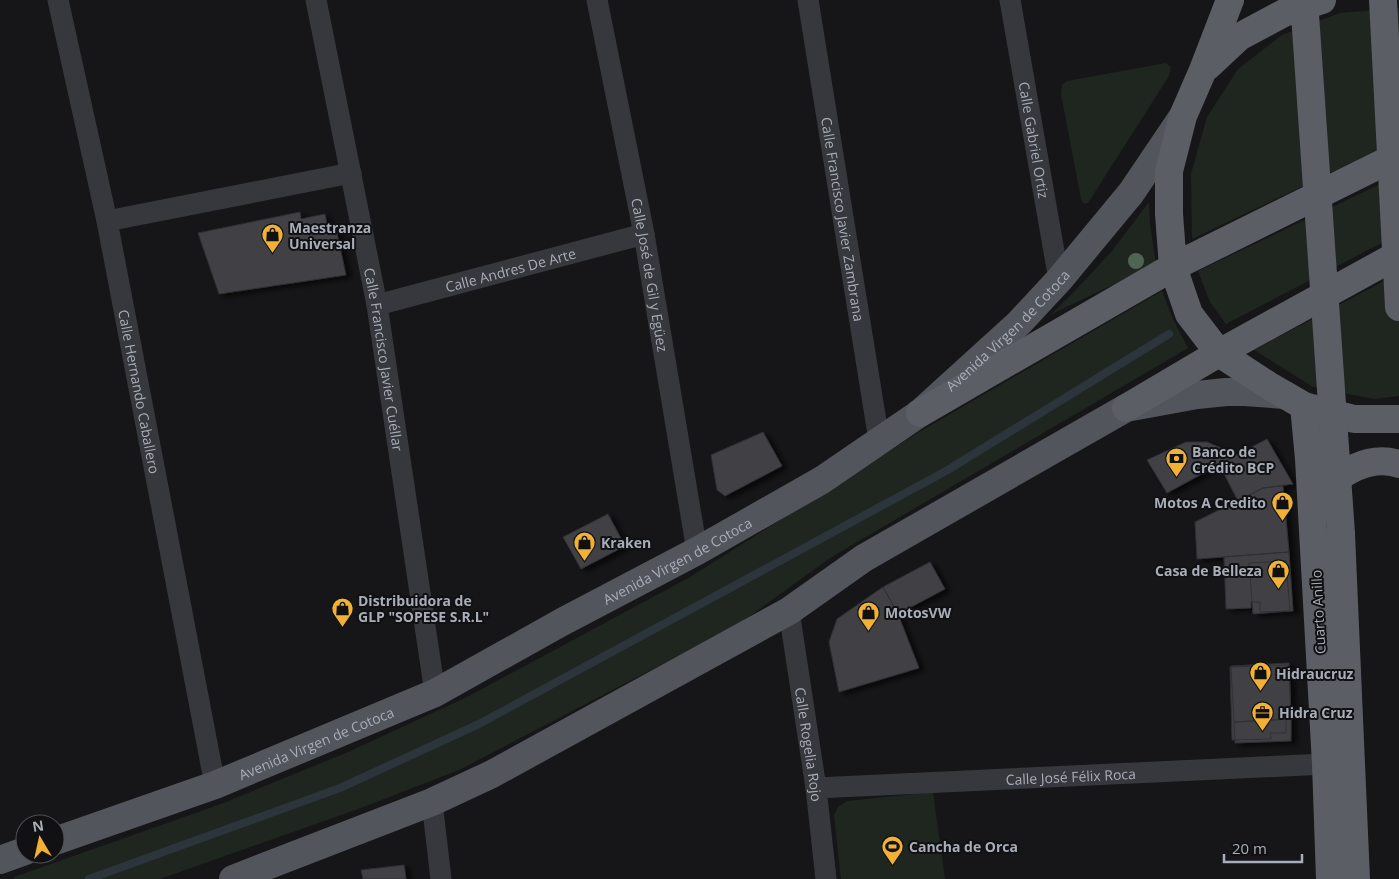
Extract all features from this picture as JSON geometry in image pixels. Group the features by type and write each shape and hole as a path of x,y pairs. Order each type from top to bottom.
{"highway":[{"path":"1230,0 1183,116 1169,171 1169,214 1174,267 1189,314 1219,353 1271,388 1294,400 1354,418 1399,419"},
{"path":"1304,0 1341,534 1356,879"},
{"path":"1203,70 1239,37 1284,13 1322,0"},
{"path":"1383,0 1399,307"},
{"path":"920,413 1174,267 1399,155"},
{"path":"1126,408 1219,353 1399,254"},
{"name":"Cuarto Anillo","path":"1294,400 1308,443 1326,764 1330,879"},
{"path":"1313,535 1316,508 1328,487 1346,472 1369,463 1393,462 1399,464"}],"main road":[{"name":"Avenida Virgen de Cotoca","path":"65,838 215,785 435,693 562,622 697,551 822,480 920,413 1019,322 1059,280 1131,193 1183,116"},
{"path":"233,879 432,802 492,774 789,611 864,558 1126,408 1197,395 1226,392 1245,392 1294,400"},
{"path":"0,860 15,855"}],"street":[{"name":"Calle Hernando Caballero","path":"58,0 107,221 215,785"},
{"name":"Calle Francisco Javier Cuéllar","path":"316,0 377,305 435,693"},
{"name":"Calle José de Gil y Egüez","path":"597,0 644,234 697,551"},
{"name":"Calle Francisco Javier Zambrana","path":"808,0 879,440"},
{"name":"Calle Gabriel Ortiz","path":"1010,0 1059,280"},
{"path":"107,221 351,173"},
{"name":"Calle Andres De Arte","path":"377,305 644,234"},
{"name":"Calle Rogelia Rojo","path":"789,611 816,788 826,879"},
{"name":"Calle José Félix Roca","path":"816,788 1326,764"},
{"path":"432,802 441,879"}],"shaded area":[{"path":"1399,8 1399,140 1192,239 1191,174 1207,117 1238,69 1282,35 1340,13"},
{"path":"1166,63 1171,67 1169,76 1088,203 1084,204 1081,199 1061,94 1062,85 1067,81"},
{"path":"1399,175 1399,234 1226,324 1210,302 1198,271"},
{"path":"1149,202 1156,264 1050,315 1112,251"},
{"path":"1399,273 1399,396 1374,399 1313,387 1254,350"},
{"path":"1162,291 1173,319 1188,348 830,558 739,624 459,770 361,808 160,879 14,879 14,877 51,864 65,864 65,859 221,804 348,752 467,697 690,577 919,432"},
{"path":"933,792 945,879 841,879 834,815 838,807 847,801"}],"building":[{"name":"Maestranza Universal","path":"300,212 301,219 325,214 327,225 335,224 346,275 219,294 198,233"},
{"path":"763,432 782,466 725,496 717,490 711,455"},
{"path":"1267,439 1293,484 1263,488 1238,501 1219,464"},
{"name":"Banco de Crédito BCP","path":"1186,442 1207,442 1221,448 1233,457 1167,493 1147,460"},
{"path":"1283,486 1289,552 1197,559 1195,522 1263,488"},
{"path":"608,514 625,546 581,569 563,537"},
{"path":"1289,552 1293,611 1260,612 1260,602 1251,602 1251,608 1226,609 1224,557"},
{"path":"1286,561 1290,611 1253,614 1249,563"},
{"path":"930,562 945,589 898,614 883,587"},
{"name":"MotosVW","path":"883,587 898,614 919,668 839,692 829,642 837,619"},
{"name":"Hidraucruz","path":"1289,663 1291,719 1234,722 1231,666"},
{"name":"Hidraucruz","path":"1289,665 1291,718 1286,718 1286,733 1270,733 1271,739 1232,740 1230,667"},
{"name":"Hidra Cruz","path":"1291,719 1291,741 1235,743 1234,722"},
{"path":"404,865 406,879 363,879 361,870"}],"waterway":[{"path":"89,879 340,788 479,724 946,471 1169,334"}],"place":[{"name":"Maestranza Universal","path":"273,254"},
{"name":"Banco de Crédito BCP","path":"1176,478"},
{"name":"Motos A Credito","path":"1282,521"},
{"name":"Kraken","path":"585,561"},
{"name":"Casa de Belleza","path":"1278,589"},
{"name":"Distribuidora de GLP \"SOPESE S.R.L\"","path":"342,627"},
{"name":"MotosVW","path":"869,631"},
{"name":"Hidraucruz","path":"1260,692"},
{"name":"Hidra Cruz","path":"1263,731"},
{"name":"Cancha de Orca","path":"893,865"}]}
